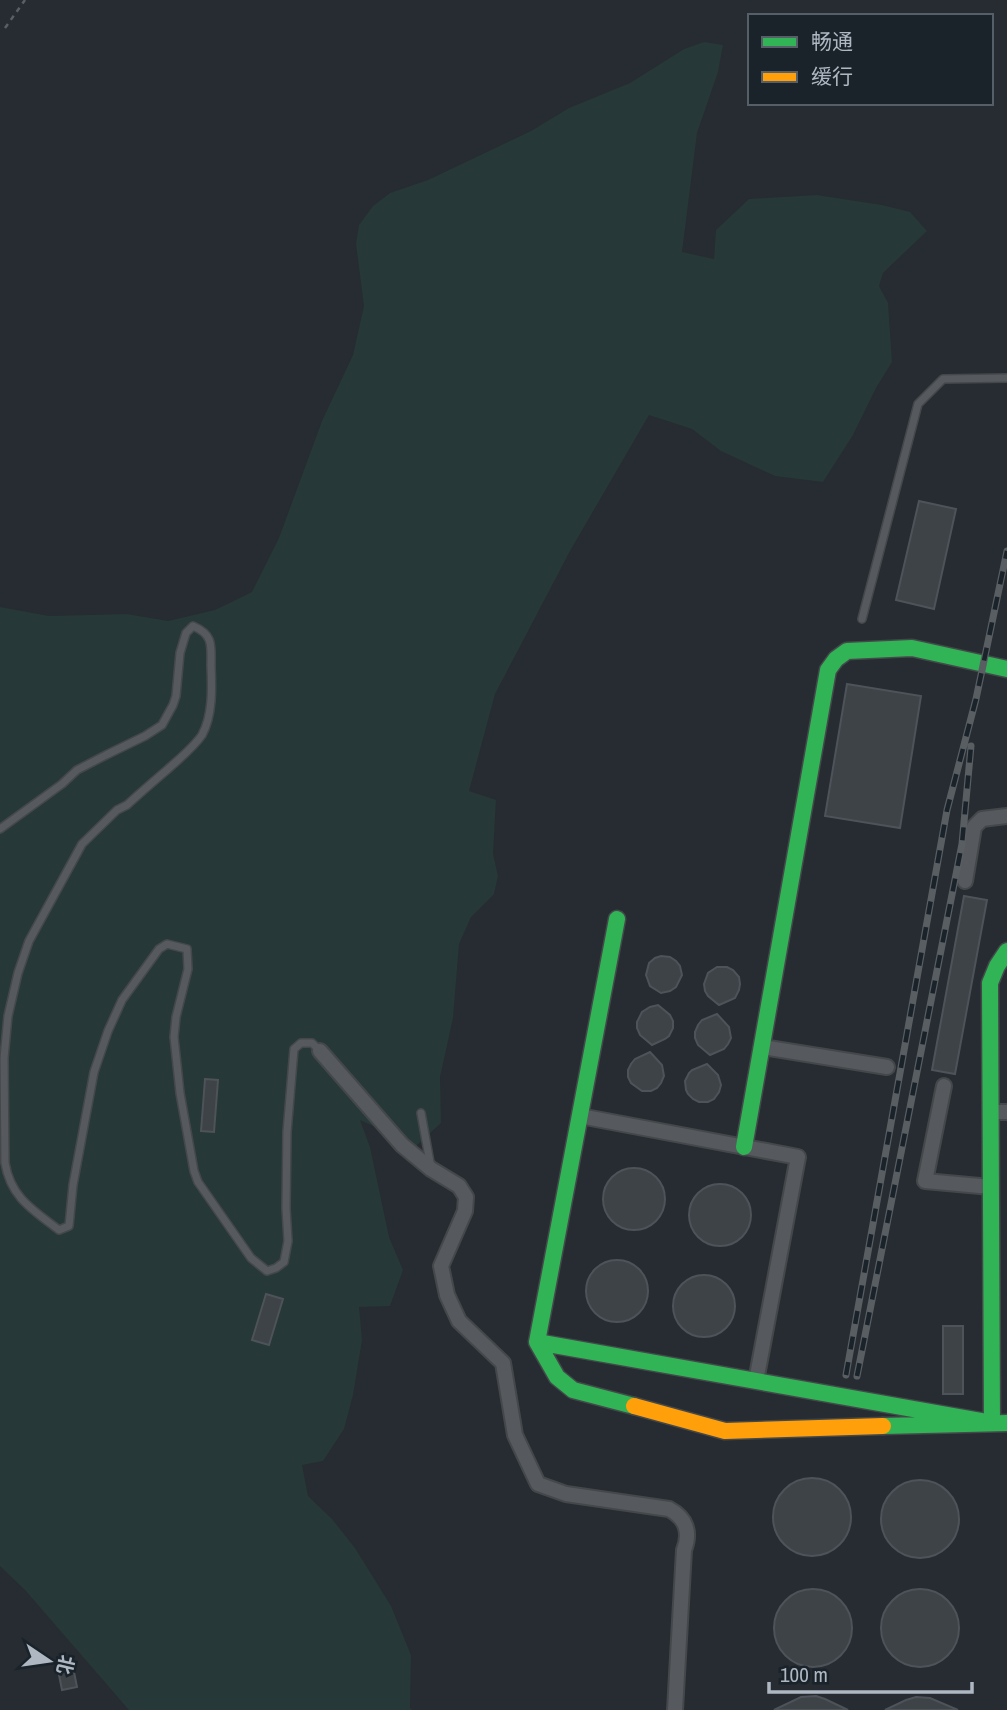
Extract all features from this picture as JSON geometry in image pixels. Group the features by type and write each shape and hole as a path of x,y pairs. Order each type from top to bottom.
{"street":[{"path":"744,1147 828,670 839,656 847,652 912,648 1007,669"},
{"path":"965,881 974,827 982,819 1007,816"},
{"path":"617,919 537,1342 557,1377 573,1390 725,1431 999,1423"},
{"path":"999,1423 991,1187 999,1112 990,983 1007,951"},
{"path":"762,1046 887,1067"},
{"path":"320,1051 402,1145 431,1169 459,1186 466,1197 465,1211 441,1266 447,1295 459,1321 502,1363 515,1435 538,1484 566,1494 669,1509 682,1519 686,1526 688,1534 684,1550 675,1710"},
{"path":"944,1086 925,1181 991,1187"},
{"path":"580,1115 799,1157 756,1381"},
{"path":"537,1342 999,1423"}],"lane":[{"path":"862,619 918,404 943,379 1007,378"},
{"path":"0,829 77,770 162,725 176,696 180,653 186,633 193,626 203,630 210,639 212,683 206,727 187,752 127,805 117,810 82,844 29,942 18,972 8,1016 4,1058 7,1178 26,1205 59,1230 69,1226 73,1185 91,1084 104,1041 122,1000 159,949 167,944 187,949 188,970 176,1017 174,1037 180,1093 194,1171 198,1182 251,1258 267,1271 284,1262 288,1241 287,1132 294,1049 301,1043 312,1043 320,1051"},
{"path":"421,1113 431,1169"}],"path":[{"path":"5,27 25,0"}],"shaded area":[{"path":"704,42 723,45 718,72 697,133 682,252 714,259 716,230 749,199 817,195 910,212 927,231 883,273 879,286 888,303 892,362 853,435 823,482 775,476 721,451 692,429 649,415 570,551 495,694 469,791 496,800 493,854 498,876 494,894 471,917 459,944 453,1018 440,1077 441,1123 416,1146 360,1120 370,1147 389,1237 403,1270 390,1306 359,1307 362,1340 344,1429 323,1461 302,1465 308,1496 332,1519 355,1548 391,1606 411,1655 412,1710 129,1710 25,1590 0,1566 0,607 49,616 127,614 168,621 215,610 252,592 279,538 322,421 353,355 364,306 356,244 359,225 373,206 390,193 428,180 531,131 569,108 630,83 684,49"}],"building":[{"path":"919,501 956,509 934,609 896,600"},
{"path":"847,684 921,696 900,828 825,816"},
{"path":"964,896 987,900 955,1074 932,1070"},
{"path":"661,956 676,961 682,975 676,987 661,993 650,986 646,975 649,963"},
{"path":"717,967 733,970 739,977 740,984 735,998 719,1005 708,996 704,984 708,973"},
{"path":"658,1005 670,1015 673,1028 669,1036 652,1045 640,1035 637,1022 642,1012"},
{"path":"717,1014 729,1027 731,1038 724,1049 710,1055 698,1045 695,1032 702,1020"},
{"path":"650,1052 662,1065 664,1076 657,1088 642,1091 631,1083 628,1070 635,1059"},
{"path":"707,1064 718,1075 721,1085 714,1099 699,1102 688,1094 685,1081 692,1070"},
{"path":"205,1079 218,1080 214,1132 201,1131"},
{"path":"634,1168 656,1177 665,1199 656,1221 634,1230 612,1221 603,1199 612,1177"},
{"path":"720,1184 742,1193 751,1215 742,1237 720,1246 698,1237 689,1215 698,1193"},
{"path":"617,1260 639,1269 648,1291 639,1313 617,1322 595,1313 586,1291 595,1269"},
{"path":"704,1275 726,1284 735,1306 726,1328 704,1337 682,1328 673,1306 682,1284"},
{"path":"266,1294 283,1299 269,1345 252,1340"},
{"path":"943,1326 963,1326 963,1394 943,1394"},
{"path":"812,1478 827,1481 839,1490 848,1502 851,1517 848,1532 839,1544 827,1553 812,1556 797,1553 785,1544 776,1532 773,1517 776,1502 785,1490 797,1481"},
{"path":"920,1480 935,1483 947,1492 956,1504 959,1519 956,1534 947,1546 935,1555 920,1558 905,1555 893,1546 884,1534 881,1519 884,1504 893,1492 905,1483"},
{"path":"813,1589 828,1592 840,1601 849,1613 852,1628 849,1643 840,1655 828,1664 813,1667 798,1664 786,1655 777,1643 774,1628 777,1613 786,1601 798,1592"},
{"path":"920,1589 935,1592 947,1601 956,1613 959,1628 956,1643 947,1655 935,1664 920,1667 905,1664 893,1655 884,1643 881,1628 884,1613 893,1601 905,1592"},
{"path":"73,1667 77,1687 62,1690 58,1670"},
{"path":"816,1696 848,1710 774,1710 801,1697"},
{"path":"916,1697 930,1698 958,1710 885,1710"}],"railway":[{"path":"846,1375 947,810 976,699 1007,551"},
{"path":"857,1376 962,844 971,746"}],"traffic: fast":[{"path":"744,1147 828,670 836,659 847,651 912,648 1007,669"},
{"path":"537,1342 617,919"},
{"path":"992,1423 990,983 1007,951"},
{"path":"634,1406 573,1390 557,1377 537,1342 992,1423"},
{"path":"883,1426 1007,1423"}],"traffic: slow":[{"path":"634,1406 725,1431 883,1426"}]}
